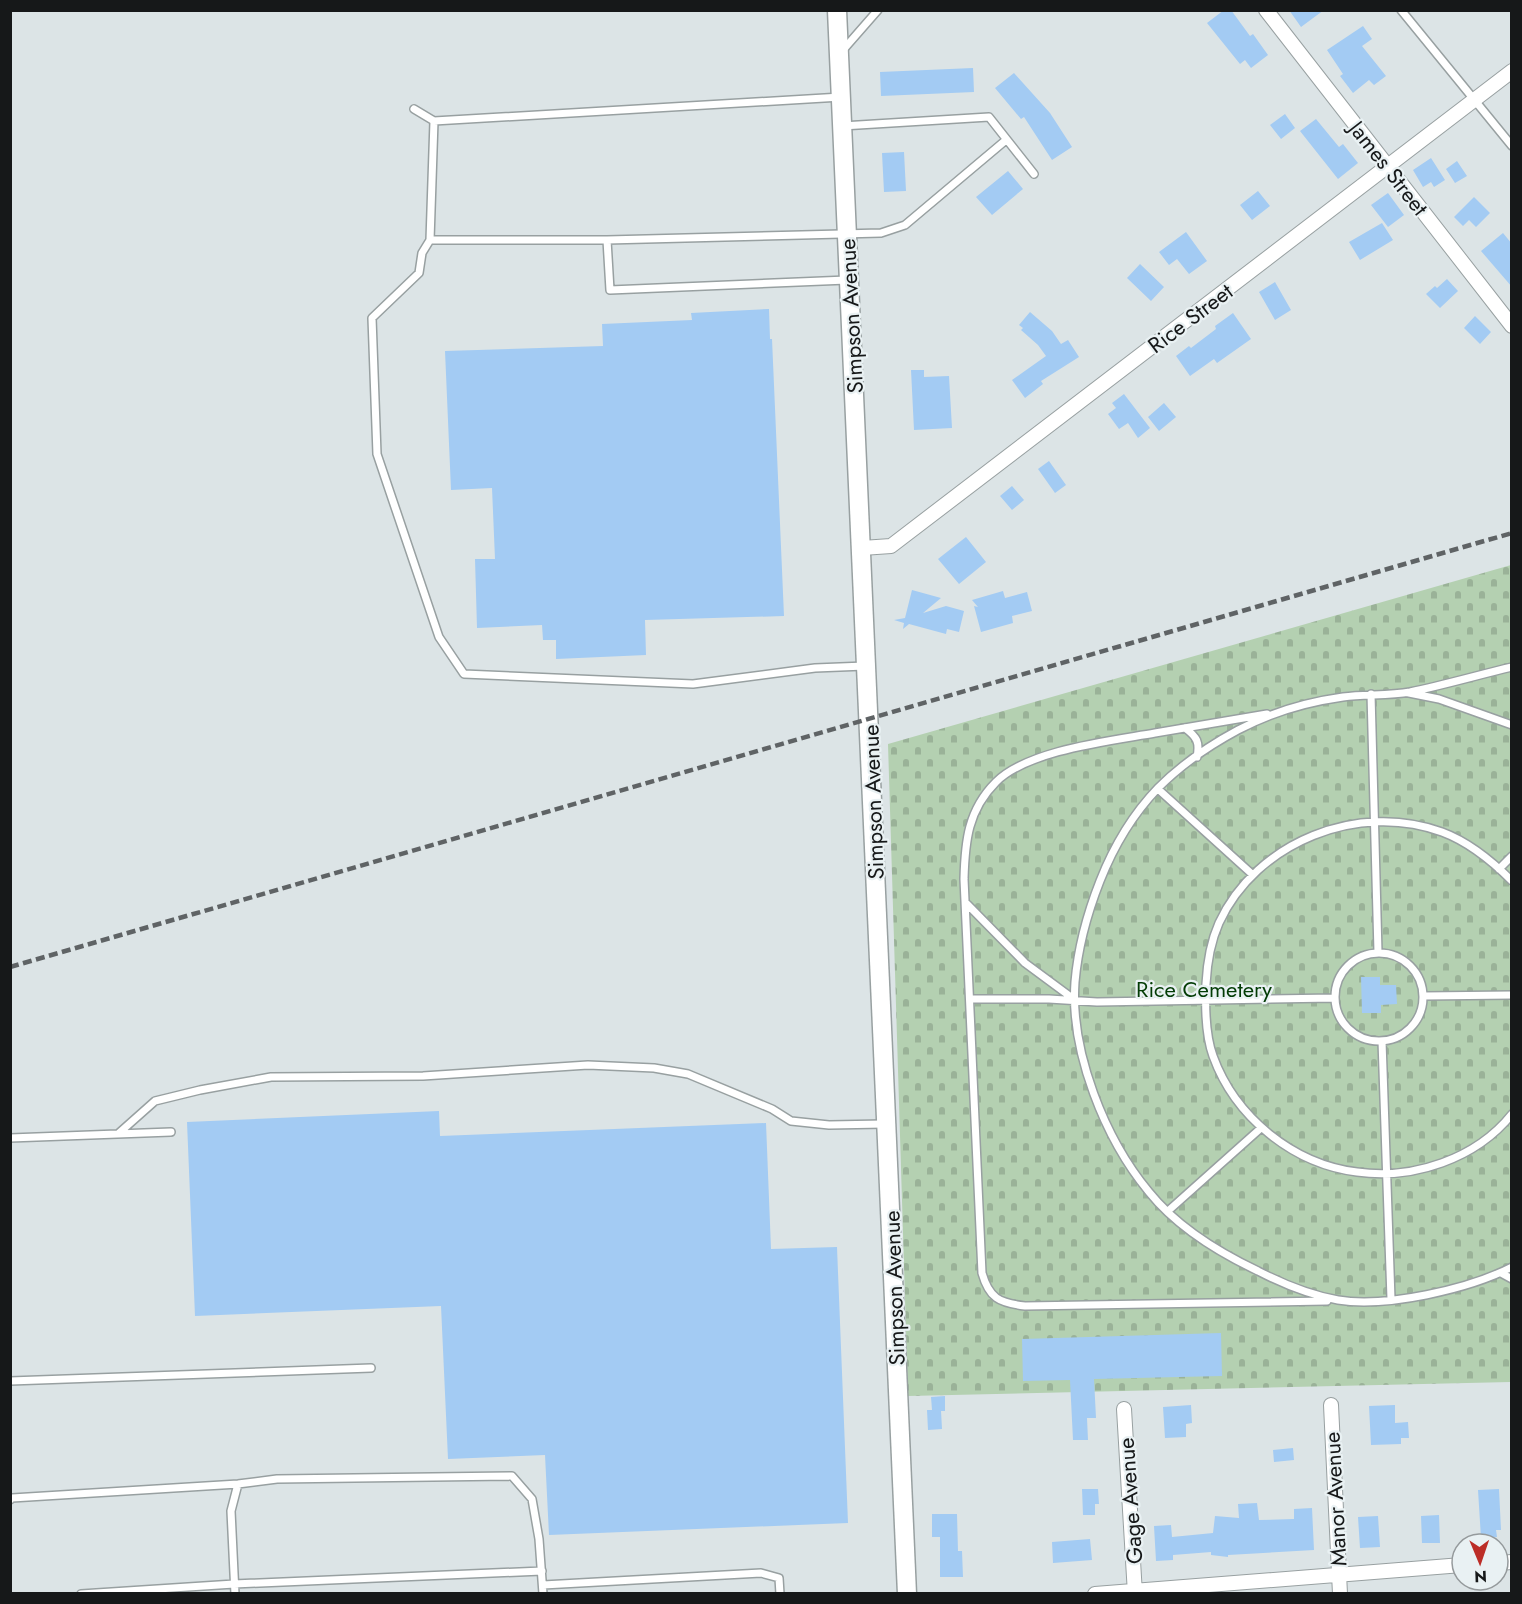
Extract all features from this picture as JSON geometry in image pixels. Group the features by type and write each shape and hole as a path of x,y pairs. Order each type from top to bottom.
{"street":[{"name":"Simpson Avenue","path":"837,10 907,1593"},
{"name":"James Street","path":"1266,10 1512,326"},
{"name":"Rice Street","path":"862,548 891,546 1512,71"},
{"name":"Manor Avenue","path":"1331,1405 1340,1593"},
{"name":"Gage Avenue","path":"1124,1409 1135,1592"},
{"path":"1095,1593 1135,1592 1450,1566"}],"lane":[{"path":"839,54 878,10"},
{"path":"1401,10 1512,146"},
{"path":"414,109 434,121 841,97"},
{"path":"842,126 989,117 1034,174"},
{"path":"434,121 430,240 422,253 419,273 372,318 377,454 439,637 465,674 693,684 815,668 867,666"},
{"path":"430,240 607,240 881,233 905,225 1006,140"},
{"path":"607,240 610,290 849,280"},
{"path":"1407,693 1512,667"},
{"path":"1512,725 1439,699 1407,693 1371,694 1342,697 1281,712 1053,753 1020,766 997,781 980,802 971,821 965,846 982,1273 986,1286 996,1298 1008,1304 1024,1306 1391,1299 1432,1294 1460,1287 1512,1267"},
{"path":"1371,694 1378,952"},
{"path":"1281,712 1236,731 1197,757 1158,789 1115,846 1084,924 1078,958 1075,1000 1086,1073 1098,1106 1129,1165 1149,1193 1198,1236 1227,1256 1292,1287 1341,1301"},
{"path":"1185,728 1194,734 1199,742 1197,757"},
{"path":"1158,789 1253,875"},
{"path":"1512,881 1481,853 1441,831 1376,821 1346,825 1316,833 1275,856 1253,875 1236,896 1220,922 1212,946 1207,970 1205,1000 1213,1054 1223,1079 1238,1102 1261,1128 1279,1142 1323,1164 1349,1171 1386,1174 1418,1170 1442,1163 1471,1149 1512,1114"},
{"path":"1499,869 1512,856"},
{"path":"966,904 1025,963 1075,1000"},
{"path":"1378,952 1392,954 1410,965 1422,982 1424,996 1422,1008 1412,1027 1393,1039 1382,1041 1368,1040 1349,1029 1337,1012 1334,998 1336,984 1342,971 1364,954 1378,952"},
{"path":"1424,996 1512,995"},
{"path":"970,999 1097,1002 1334,998"},
{"path":"1382,1041 1391,1299"},
{"path":"119,1133 155,1101 271,1077 423,1076 588,1065 654,1068 688,1074 772,1109 791,1121 830,1125 887,1124"},
{"path":"1505,1122 1512,1127"},
{"path":"1168,1211 1261,1128"},
{"path":"10,1138 171,1132"},
{"path":"1501,1273 1512,1279"},
{"path":"10,1381 371,1368"},
{"path":"10,1500 12,1498 238,1484 277,1479 512,1476 532,1498 543,1593"},
{"path":"235,1593 231,1511 238,1484"},
{"path":"81,1593 542,1571"},
{"path":"543,1585 760,1573 779,1578 780,1593"}],"green space":[{"name":"Rice Cemetery","path":"1511,565 1511,1382 908,1396 888,744"}],"building":[{"path":"1224,10 1231,10 1250,36 1253,34 1268,55 1251,68 1245,60 1240,64 1207,23"},
{"path":"1289,10 1324,10 1301,27"},
{"path":"1363,26 1372,39 1362,46 1386,76 1374,85 1369,80 1353,93 1340,76 1343,74 1327,50"},
{"path":"973,68 974,92 881,96 880,72"},
{"path":"1014,73 1050,113 1072,147 1052,160 1024,117 1021,119 995,88"},
{"path":"1285,114 1295,128 1281,139 1270,125"},
{"path":"1316,119 1339,147 1343,144 1358,163 1338,179 1300,131"},
{"path":"904,152 906,191 884,192 882,153"},
{"path":"1431,158 1445,180 1434,187 1431,182 1423,187 1413,170"},
{"path":"1457,161 1467,176 1455,183 1446,169"},
{"path":"1008,171 1023,189 992,215 976,197"},
{"path":"1258,191 1270,206 1252,220 1240,205"},
{"path":"1388,193 1404,215 1388,227 1371,205"},
{"path":"1474,197 1490,213 1476,227 1469,220 1463,226 1454,217"},
{"path":"1382,223 1393,240 1360,260 1349,242"},
{"path":"1186,232 1207,261 1189,274 1177,259 1169,265 1159,252"},
{"path":"1503,233 1512,244 1512,287 1481,251"},
{"path":"1140,264 1164,287 1151,301 1127,278"},
{"path":"1447,279 1458,291 1440,308 1426,294"},
{"path":"1275,282 1291,310 1275,320 1259,292"},
{"path":"769,309 784,616 645,620 646,655 556,659 556,640 543,640 542,625 477,628 475,559 495,559 492,488 451,490 445,351 603,346 602,324 692,320 691,313"},
{"path":"1030,312 1052,331 1061,344 1068,340 1079,357 1041,381 1043,384 1025,398 1012,380 1046,356 1019,325"},
{"path":"1233,313 1251,339 1217,363 1214,359 1190,376 1176,356 1189,346 1191,348"},
{"path":"1475,316 1491,332 1480,344 1464,328"},
{"path":"911,370 924,370 924,377 949,376 952,428 914,430"},
{"path":"1124,394 1150,428 1138,438 1128,423 1119,429 1108,414 1116,408 1112,403"},
{"path":"1164,403 1176,417 1159,431 1148,417"},
{"path":"1049,461 1066,485 1055,493 1038,469"},
{"path":"1012,486 1024,500 1012,510 1000,496"},
{"path":"966,537 986,562 959,584 938,559"},
{"path":"912,590 941,598 923,613 946,606 964,611 959,632 947,629 946,634 909,624 903,629 904,623 894,620 905,618"},
{"path":"1003,591 1005,598 1027,592 1032,611 1012,616 1013,623 981,632 974,606 978,607 972,600"},
{"path":"1361,977 1380,977 1380,985 1396,985 1397,1004 1381,1005 1381,1013 1362,1013"},
{"path":"439,1111 440,1136 766,1123 771,1249 837,1247 848,1523 549,1535 545,1455 448,1459 441,1306 195,1316 187,1122"},
{"path":"1221,1333 1222,1376 1094,1379 1096,1418 1087,1418 1088,1440 1073,1440 1070,1380 1023,1381 1022,1339"},
{"path":"945,1396 945,1411 941,1411 942,1429 928,1430 927,1410 932,1410 931,1397"},
{"path":"1191,1405 1192,1423 1186,1424 1186,1437 1165,1438 1163,1407"},
{"path":"1395,1405 1395,1423 1408,1422 1409,1438 1401,1438 1401,1444 1371,1445 1369,1406"},
{"path":"1293,1448 1294,1460 1274,1462 1273,1450"},
{"path":"1082,1489 1098,1489 1099,1504 1095,1504 1095,1515 1083,1515"},
{"path":"1499,1489 1501,1530 1481,1532 1478,1490"},
{"path":"1257,1503 1259,1520 1294,1519 1294,1509 1312,1508 1314,1550 1228,1555 1228,1557 1211,1555 1211,1552 1173,1555 1173,1560 1156,1561 1154,1526 1171,1525 1172,1537 1213,1533 1215,1516 1239,1518 1238,1504"},
{"path":"932,1514 957,1514 958,1551 962,1551 963,1577 940,1577 940,1537 932,1537"},
{"path":"1439,1515 1440,1543 1422,1543 1421,1516"},
{"path":"1378,1516 1380,1547 1360,1548 1358,1517"},
{"path":"1090,1539 1092,1560 1053,1563 1052,1542"}],"railway":[{"path":"10,967 1512,533"}]}
